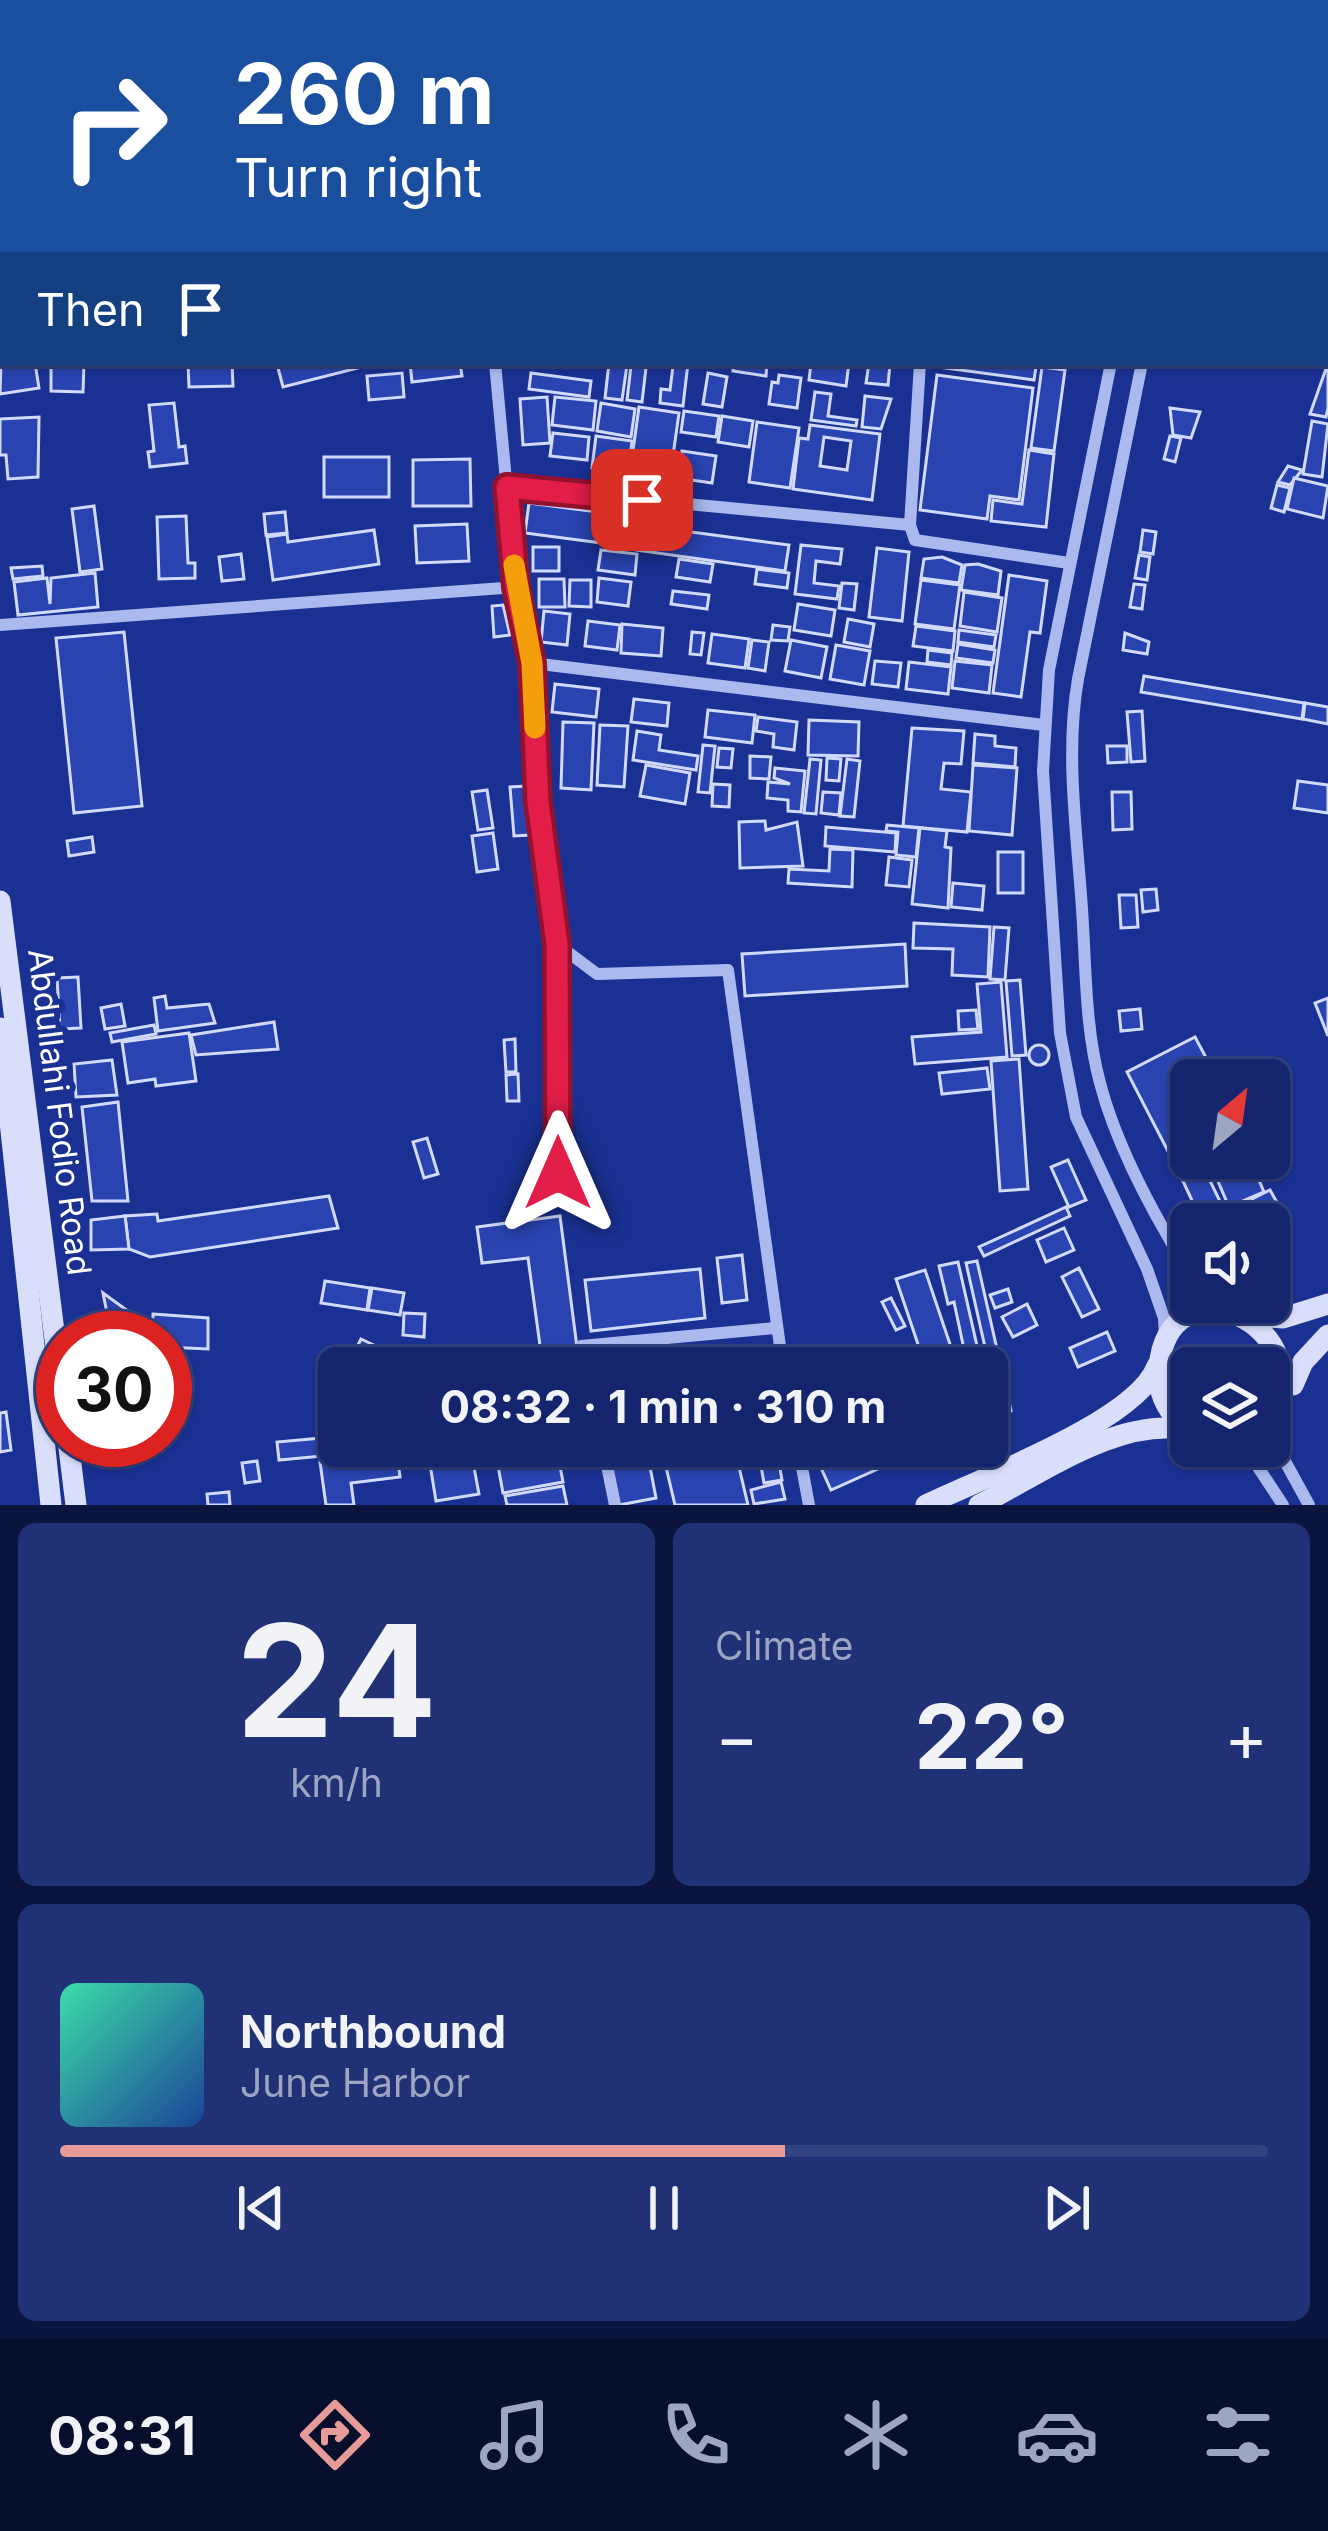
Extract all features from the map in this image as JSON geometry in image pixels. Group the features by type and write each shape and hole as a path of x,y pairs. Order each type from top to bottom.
{"main road":[{"name":"Abdullahi Fodio Road","path":"0,902 51,1311"},
{"name":"Abdullahi Fodio Road","path":"0,1028 51,1505"},
{"path":"1290,1316 1328,1304"},
{"path":"926,1505 1113,1412 1142,1392 1162,1353 1189,1323"},
{"path":"1259,1323 1284,1347"},
{"path":"1290,1389 1303,1362 1328,1335"},
{"path":"1162,1353 1163,1399 1170,1407"},
{"path":"979,1505 1130,1433 1170,1426"},
{"path":"71,1467 76,1505"}],"street":[{"path":"495,366 516,587 532,663 538,802 557,944 558,1173"},
{"path":"920,366 910,525 915,540 1069,562"},
{"path":"1110,366 1069,562 1044,725 1064,1060 1076,1117 1159,1301 1162,1353"},
{"path":"1141,366 1074,699 1073,783 1089,1015 1100,1082 1111,1117 1170,1234"},
{"path":"507,487 910,525"},
{"path":"0,625 516,587"},
{"path":"532,663 1044,725"},
{"path":"557,944 596,974 728,970 779,1347"},
{"path":"581,1347 775,1328"},
{"path":"1290,1466 1310,1505"},
{"path":"608,1467 616,1505"},
{"path":"802,1467 809,1505"},
{"path":"1258,1467 1283,1505"}],"building":[{"path":"1,366 35,366 39,388 0,394"},
{"path":"51,366 84,366 83,392 51,391"},
{"path":"188,366 232,366 233,386 189,387"},
{"path":"357,366 358,368 283,387 278,368"},
{"path":"410,366 460,366 462,376 412,382"},
{"path":"609,366 627,366 622,400 605,398"},
{"path":"631,366 646,368 642,402 627,400"},
{"path":"673,366 688,366 683,406 660,403 661,389 670,390"},
{"path":"734,366 767,366 766,376 733,371"},
{"path":"811,366 849,366 846,386 809,380"},
{"path":"869,366 890,366 888,385 866,383"},
{"path":"1028,366 1036,367 1034,380 938,367"},
{"path":"1327,366 1328,366 1326,417 1310,414"},
{"path":"1042,367 1065,370 1054,451 1031,448"},
{"path":"402,373 404,397 369,400 367,376"},
{"path":"531,373 591,381 589,397 529,389"},
{"path":"708,373 727,377 722,407 703,404"},
{"path":"779,375 801,378 797,408 769,404 772,382 778,383"},
{"path":"937,375 1033,388 1019,500 990,496 987,519 920,510"},
{"path":"815,392 831,394 828,416 857,420 856,426 811,420"},
{"path":"865,396 891,399 881,429 862,427"},
{"path":"547,397 550,443 523,445 520,399"},
{"path":"555,397 596,401 593,430 552,425"},
{"path":"174,403 179,447 185,446 187,463 150,467 148,452 154,451 149,405"},
{"path":"601,403 635,409 631,437 597,431"},
{"path":"639,407 679,413 670,477 630,472"},
{"path":"1170,408 1200,412 1191,438 1173,435"},
{"path":"684,411 719,416 716,437 681,432"},
{"path":"722,416 753,421 749,447 718,442"},
{"path":"39,417 38,477 8,479 6,455 0,455 0,419"},
{"path":"1312,421 1328,424 1322,477 1303,474"},
{"path":"757,422 799,428 790,488 749,482"},
{"path":"810,425 880,434 872,500 793,489 799,438 808,439","holes":["824,437 851,441 847,470 820,466"]},
{"path":"553,433 589,437 587,460 550,456"},
{"path":"596,436 632,441 628,473 592,468"},
{"path":"1170,436 1181,438 1175,462 1164,459"},
{"path":"1029,450 1054,454 1046,527 991,521 993,500 1022,504"},
{"path":"682,451 716,456 712,483 678,478"},
{"path":"324,457 389,457 389,497 324,497"},
{"path":"470,459 471,506 413,506 413,460"},
{"path":"1288,466 1302,470 1290,485 1278,482"},
{"path":"1294,478 1328,486 1323,518 1287,509"},
{"path":"1277,485 1290,488 1284,512 1271,508"},
{"path":"529,503 636,517 632,547 525,533"},
{"path":"94,506 102,569 80,572 72,509"},
{"path":"285,512 287,533 266,535 264,514"},
{"path":"186,516 188,563 195,563 195,578 159,579 157,517"},
{"path":"467,524 469,561 417,563 415,526"},
{"path":"639,525 789,545 785,571 636,550"},
{"path":"374,530 379,564 273,580 267,537 287,534 288,542"},
{"path":"1143,530 1156,532 1153,554 1140,552"},
{"path":"801,545 842,549 840,564 816,561 814,583 839,586 837,599 795,594"},
{"path":"533,547 559,547 559,571 533,571"},
{"path":"877,548 909,552 902,621 869,617"},
{"path":"601,550 637,554 635,575 598,570"},
{"path":"241,554 244,579 222,581 219,557"},
{"path":"1139,555 1150,557 1147,580 1135,578"},
{"path":"942,557 962,565 959,583 921,578 924,559"},
{"path":"679,559 713,564 710,582 676,577"},
{"path":"965,565 1001,571 998,595 961,590"},
{"path":"42,566 43,576 13,579 11,568"},
{"path":"757,569 789,573 787,588 755,584"},
{"path":"95,573 98,607 18,615 14,582 47,578 50,604 51,578"},
{"path":"1009,575 1047,581 1040,633 1030,632 1021,697 993,693"},
{"path":"599,578 631,582 628,606 597,602"},
{"path":"539,579 564,579 565,607 539,607"},
{"path":"570,580 591,580 591,607 569,606"},
{"path":"921,580 960,585 954,629 915,624"},
{"path":"842,583 857,584 854,610 839,608"},
{"path":"1134,584 1145,585 1142,609 1130,607"},
{"path":"673,591 709,595 707,609 671,604"},
{"path":"964,592 1002,598 997,632 960,626"},
{"path":"798,604 835,610 831,636 794,630"},
{"path":"503,605 510,635 494,637 492,606"},
{"path":"544,611 570,614 567,645 541,642"},
{"path":"848,619 874,624 870,647 844,642"},
{"path":"588,621 620,625 617,650 585,646"},
{"path":"622,624 663,628 661,656 621,653"},
{"path":"773,625 790,627 788,641 771,640"},
{"path":"916,626 955,631 953,651 913,646"},
{"path":"959,630 996,635 994,647 958,642"},
{"path":"124,632 142,806 74,813 56,638"},
{"path":"692,632 704,633 701,655 690,654"},
{"path":"1125,633 1149,642 1147,654 1123,650"},
{"path":"712,634 749,639 745,668 708,663"},
{"path":"752,640 769,642 765,671 748,668"},
{"path":"791,640 827,647 821,678 785,671"},
{"path":"958,644 995,650 993,663 956,658"},
{"path":"836,645 870,651 864,685 830,679"},
{"path":"928,650 952,653 951,665 927,662"},
{"path":"875,661 901,663 898,687 872,684"},
{"path":"955,661 992,665 989,693 952,688"},
{"path":"909,662 951,667 948,694 906,689"},
{"path":"1144,676 1304,703 1302,719 1141,692"},
{"path":"555,684 599,689 596,717 552,712"},
{"path":"634,699 669,703 667,726 631,722"},
{"path":"1305,703 1328,707 1328,724 1303,719"},
{"path":"708,710 755,715 752,743 705,737"},
{"path":"1142,711 1145,761 1131,762 1127,712"},
{"path":"758,717 797,722 794,750 773,747 774,734 756,731"},
{"path":"809,720 859,722 858,756 808,755"},
{"path":"563,722 594,723 591,790 561,788"},
{"path":"600,725 628,726 624,787 597,785"},
{"path":"912,728 964,731 961,764 944,763 941,789 971,792 967,832 903,826"},
{"path":"637,731 661,735 659,750 698,756 696,770 633,760"},
{"path":"975,734 995,736 995,746 1016,748 1015,767 973,763"},
{"path":"703,745 715,746 710,793 698,792"},
{"path":"1107,746 1127,746 1127,762 1108,763"},
{"path":"719,748 733,749 731,768 717,767"},
{"path":"750,756 771,757 769,779 750,778"},
{"path":"827,758 841,759 839,781 826,780"},
{"path":"810,759 821,760 816,814 804,813"},
{"path":"847,759 860,761 854,817 840,816"},
{"path":"646,765 690,773 685,804 640,796"},
{"path":"973,765 1017,768 1012,835 969,831"},
{"path":"775,768 805,771 801,812 788,811 788,800 767,798 768,782 790,784 774,778"},
{"path":"1298,781 1328,785 1328,813 1294,808"},
{"path":"713,784 730,785 729,807 712,806"},
{"path":"526,786 530,835 514,836 510,787"},
{"path":"487,790 493,828 478,830 472,792"},
{"path":"823,792 841,793 839,815 821,813"},
{"path":"1112,792 1131,792 1132,829 1113,830"},
{"path":"765,821 766,830 797,822 803,866 740,868 739,822"},
{"path":"887,825 919,828 916,857 896,855 898,832 886,831"},
{"path":"826,827 896,833 895,852 825,846"},
{"path":"920,828 947,831 945,847 951,848 948,908 912,904"},
{"path":"493,833 498,869 477,872 472,836"},
{"path":"92,837 94,852 69,856 67,841"},
{"path":"830,849 853,850 852,887 788,883 789,869 829,871"},
{"path":"998,852 1023,852 1023,893 998,893"},
{"path":"889,857 912,860 909,887 886,885"},
{"path":"953,883 984,886 982,910 951,907"},
{"path":"1156,889 1158,910 1143,912 1141,890"},
{"path":"1119,895 1136,895 1138,927 1121,928"},
{"path":"914,923 990,927 988,977 952,975 953,949 913,948"},
{"path":"994,927 1009,928 1005,980 990,979"},
{"path":"905,944 907,986 745,996 742,954"},
{"path":"78,977 81,1028 60,1029 57,978"},
{"path":"1020,980 1026,1055 1012,1056 1006,981"},
{"path":"1001,982 1007,1057 915,1064 912,1037 981,1032 977,984"},
{"path":"165,996 167,1008 209,1004 215,1023 158,1031 154,998"},
{"path":"1328,998 1328,1036 1315,1003"},
{"path":"121,1004 125,1026 105,1029 101,1008"},
{"path":"1140,1009 1142,1029 1121,1031 1119,1011"},
{"path":"976,1010 978,1029 959,1030 958,1011"},
{"path":"274,1022 278,1049 196,1055 191,1035"},
{"path":"154,1025 156,1034 112,1042 110,1033"},
{"path":"189,1033 196,1081 156,1086 155,1079 128,1083 122,1042"},
{"path":"1195,1037 1207,1059 1170,1059 1170,1155 1127,1072"},
{"path":"515,1039 516,1072 506,1072 504,1040"},
{"path":"1039,1045 1049,1055 1039,1065 1029,1055"},
{"path":"1019,1059 1028,1189 1000,1191 991,1061"},
{"path":"112,1060 117,1095 76,1097 74,1064"},
{"path":"987,1068 990,1089 942,1094 939,1073"},
{"path":"518,1074 519,1101 507,1101 506,1075"},
{"path":"118,1102 128,1201 92,1201 82,1107"},
{"path":"427,1138 438,1174 424,1178 413,1142"},
{"path":"1068,1160 1086,1200 1069,1207 1051,1167"},
{"path":"1182,1179 1209,1179 1221,1203 1193,1203"},
{"path":"1217,1179 1258,1179 1264,1192 1227,1203"},
{"path":"1270,1190 1277,1203 1254,1203 1252,1199"},
{"path":"329,1196 338,1228 150,1257 129,1249 125,1216 157,1214 158,1221"},
{"path":"1066,1207 1070,1216 984,1256 979,1247"},
{"path":"125,1216 129,1249 91,1250 91,1220"},
{"path":"560,1216 577,1347 540,1347 528,1258 482,1263 477,1227"},
{"path":"1064,1228 1074,1250 1046,1262 1037,1240"},
{"path":"742,1255 747,1300 722,1303 717,1258"},
{"path":"977,1261 996,1347 985,1347 966,1263"},
{"path":"958,1262 977,1347 964,1347 954,1302 948,1304 939,1266"},
{"path":"1079,1268 1099,1309 1082,1317 1062,1277"},
{"path":"700,1269 705,1318 591,1331 585,1280"},
{"path":"925,1270 951,1347 919,1347 896,1279"},
{"path":"325,1281 370,1288 367,1310 321,1303"},
{"path":"372,1288 404,1293 400,1315 368,1310"},
{"path":"1008,1289 1012,1302 995,1308 990,1295"},
{"path":"103,1293 128,1311 107,1311"},
{"path":"891,1298 905,1326 896,1330 882,1302"},
{"path":"1027,1304 1037,1325 1013,1337 1002,1317"},
{"path":"404,1313 425,1314 424,1337 403,1335"},
{"path":"192,1317 208,1318 208,1349 192,1348"},
{"path":"1107,1332 1115,1351 1078,1367 1070,1348"},
{"path":"6,1412 11,1450 0,1452 0,1413"},
{"path":"318,1438 318,1456 279,1460 277,1442"},
{"path":"257,1461 260,1481 245,1483 242,1463"},
{"path":"321,1467 399,1467 400,1477 351,1483 354,1505 326,1505"},
{"path":"430,1467 474,1467 479,1494 436,1501"},
{"path":"498,1467 560,1467 563,1482 503,1493"},
{"path":"611,1467 650,1467 656,1498 619,1505"},
{"path":"666,1467 739,1467 748,1505 675,1505"},
{"path":"761,1467 780,1467 782,1480 764,1483"},
{"path":"821,1467 880,1467 880,1468 831,1490"},
{"path":"781,1482 785,1499 754,1504 751,1490"},
{"path":"563,1486 567,1505 507,1505 505,1496"},
{"path":"229,1492 230,1505 208,1505 207,1494"}],"slow traffic":[{"path":"514,565 532,663 535,728"}],"route":[{"path":"558,1173 557,944 538,802 532,663 516,587 507,487 642,500"}]}
